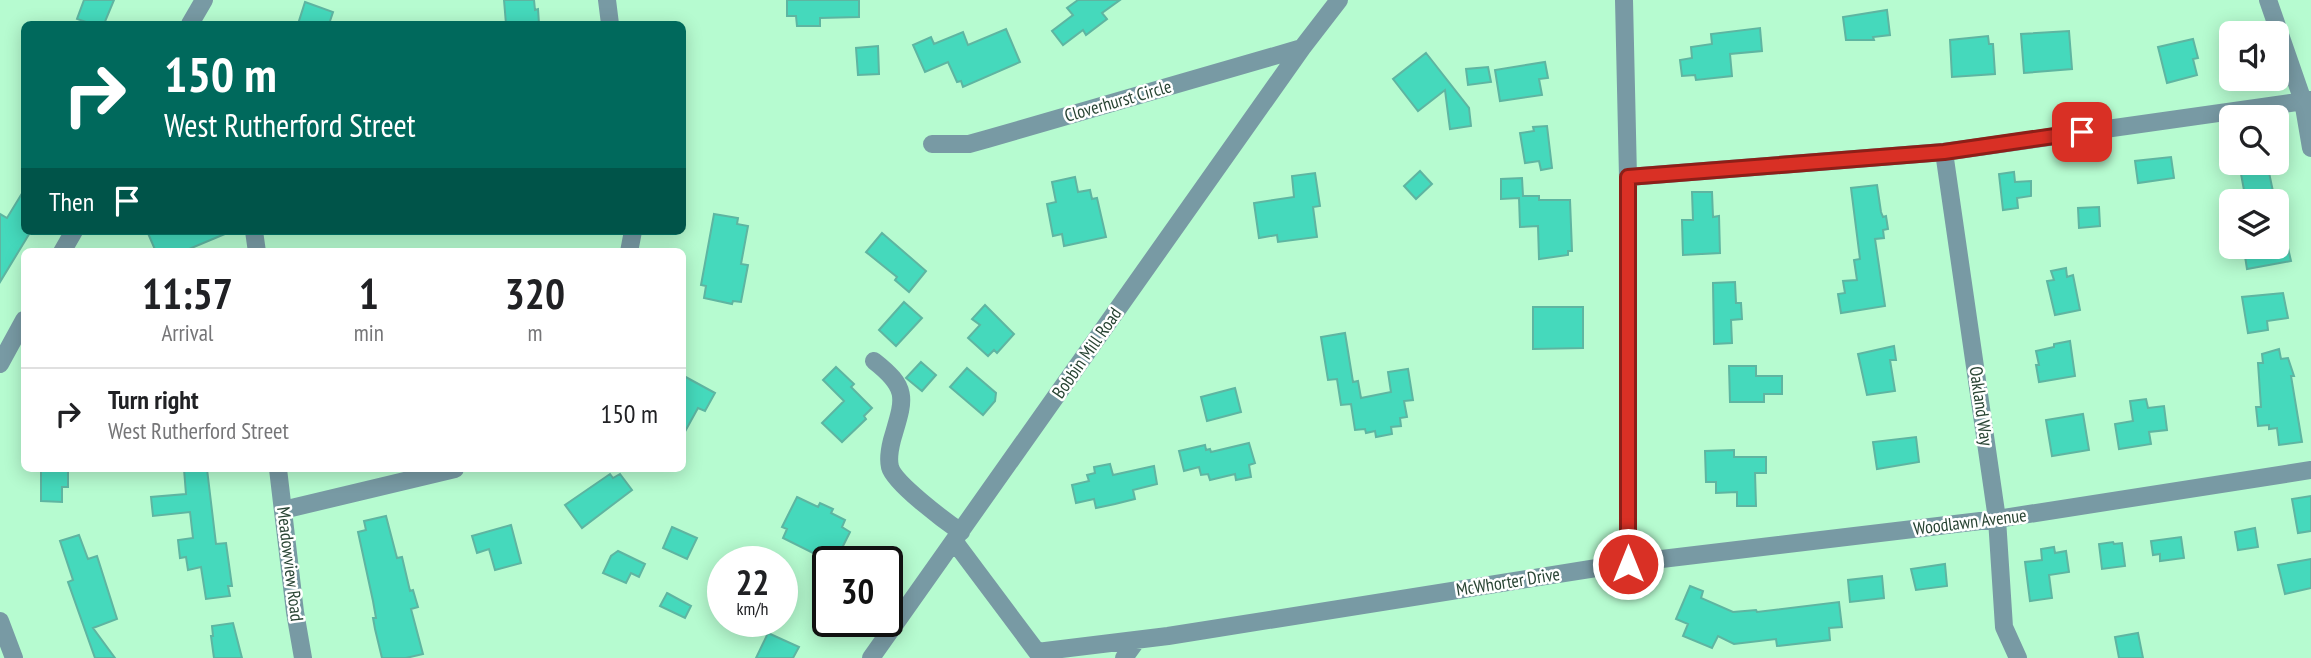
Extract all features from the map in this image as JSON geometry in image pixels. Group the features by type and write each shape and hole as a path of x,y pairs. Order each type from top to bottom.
{"street":[{"path":"192,21 204,0"},
{"path":"607,0 610,21"},
{"name":"Bobbin Mill Road","path":"871,658 1302,48 1339,0"},
{"path":"1625,0 1628,564"},
{"path":"2268,0 2307,100 2311,148"},
{"name":"Cloverhurst Circle","path":"932,144 969,144 1302,48"},
{"path":"1628,177 1944,152 2307,100"},
{"name":"Oakland Way","path":"1944,152 1997,519 2004,627 2018,658"},
{"path":"0,363 21,325"},
{"name":"McWhorter Drive","path":"874,361 892,375 901,389 901,405 889,465 894,476 958,537 1039,655 1628,564"},
{"name":"Woodlawn Avenue","path":"1628,564 1997,519 2311,470"},
{"name":"Meadowview Road","path":"278,472 303,658"},
{"path":"283,510 442,472"},
{"path":"0,621 14,658"},
{"path":"1124,658 1137,640"}],"building":[{"path":"84,0 114,0 105,21 77,19"},
{"path":"504,0 534,0 539,21 506,21"},
{"path":"787,0 859,0 859,17 820,18 820,26 797,26 796,16 787,16"},
{"path":"1078,0 1120,0 1102,13 1107,19 1086,35 1083,30 1063,45 1052,31 1073,15 1067,8"},
{"path":"305,2 333,12 330,21 299,21"},
{"path":"1887,10 1890,35 1873,37 1874,40 1846,40 1843,17"},
{"path":"1760,28 1762,51 1730,54 1732,76 1696,80 1695,75 1682,76 1680,60 1692,58 1691,47 1712,44 1711,34"},
{"path":"1006,29 1020,62 963,87 961,81 957,82 948,62 925,72 913,45 931,37 934,44 963,32 968,45"},
{"path":"2069,31 2072,69 2024,73 2021,34"},
{"path":"1988,36 1989,44 1993,44 1995,74 1952,77 1950,40"},
{"path":"2193,39 2198,58 2193,59 2197,75 2167,83 2158,47"},
{"path":"878,46 879,74 858,75 856,48"},
{"path":"1426,53 1469,108 1471,126 1450,129 1445,90 1418,111 1393,79"},
{"path":"1545,62 1548,78 1539,79 1542,95 1500,101 1495,70"},
{"path":"1488,67 1491,82 1468,85 1466,69"},
{"path":"1547,126 1552,168 1541,170 1539,161 1525,163 1520,133 1534,131 1533,127"},
{"path":"2171,157 2174,178 2138,183 2135,161"},
{"path":"1420,171 1432,184 1416,199 1404,186"},
{"path":"2014,172 2015,182 2031,181 2031,196 2017,198 2018,208 2003,210 1999,174"},
{"path":"1315,173 1320,206 1313,207 1317,237 1278,242 1277,235 1259,238 1254,203 1294,197 1292,176"},
{"path":"2241,175 2270,175 2272,189 2244,189"},
{"path":"1075,177 1078,192 1090,190 1092,199 1097,198 1106,237 1064,246 1062,234 1053,236 1047,204 1056,202 1052,182"},
{"path":"1522,178 1523,196 1539,196 1539,200 1570,200 1572,251 1568,251 1568,255 1539,259 1538,226 1520,227 1519,198 1501,199 1501,179"},
{"path":"1877,185 1881,212 1883,217 1886,216 1888,229 1883,230 1884,238 1875,239 1885,306 1841,313 1838,294 1845,293 1843,281 1857,280 1854,260 1860,259 1851,188"},
{"path":"1692,192 1712,192 1713,217 1719,216 1720,253 1683,255 1682,220 1693,220"},
{"path":"21,195 21,235 29,235 0,282 0,214 7,218"},
{"path":"2099,207 2100,226 2079,228 2078,208"},
{"path":"714,214 738,218 737,224 748,226 741,264 748,265 741,302 733,301 732,304 704,298 706,286 701,285"},
{"path":"882,233 926,271 909,292 895,280 897,277 866,252"},
{"path":"149,235 222,235 192,248 154,248"},
{"path":"2289,252 2291,261 2247,269 2245,259 2289,259"},
{"path":"2066,268 2067,277 2073,275 2080,310 2055,315 2047,281 2054,280 2051,271"},
{"path":"1735,282 1736,303 1741,303 1742,319 1731,320 1732,343 1714,344 1713,283"},
{"path":"2283,293 2288,318 2267,321 2268,330 2248,333 2242,297"},
{"path":"904,302 922,318 896,346 879,330"},
{"path":"985,305 1014,334 997,353 994,350 988,356 968,338 980,325 972,319"},
{"path":"1533,307 1583,307 1583,348 1533,349"},
{"path":"1345,333 1353,382 1358,381 1361,398 1391,392 1388,372 1408,369 1413,400 1404,401 1407,417 1400,418 1401,426 1391,427 1392,434 1376,437 1375,431 1366,433 1365,429 1355,430 1351,404 1341,405 1337,379 1328,380 1321,337"},
{"path":"2070,341 2075,376 2039,382 2036,351"},
{"path":"1894,346 1896,360 1890,360 1895,391 1867,395 1858,354"},
{"path":"2279,349 2281,359 2288,358 2294,376 2291,376 2302,442 2279,445 2277,428 2269,429 2269,425 2258,426 2256,407 2261,407 2258,363 2263,363 2262,354"},
{"path":"921,362 936,375 922,391 906,378"},
{"path":"1729,366 1756,366 1756,376 1782,376 1782,394 1764,394 1764,402 1730,402"},
{"path":"836,367 854,384 851,387 872,408 864,416 866,419 842,442 822,423 844,401 823,380"},
{"path":"967,368 996,393 995,401 983,415 950,387"},
{"path":"686,377 715,393 705,411 698,408 686,430"},
{"path":"1235,388 1241,412 1207,421 1201,397"},
{"path":"2146,399 2148,408 2164,406 2167,430 2149,432 2151,444 2119,449 2115,424 2133,421 2130,401"},
{"path":"2083,414 2089,450 2052,456 2046,420"},
{"path":"1916,437 1919,462 1877,469 1873,442"},
{"path":"1249,443 1255,463 1249,465 1251,477 1236,480 1235,474 1210,480 1208,474 1201,475 1199,467 1184,471 1179,451 1205,445 1206,450 1210,449 1211,452"},
{"path":"1734,450 1734,457 1766,457 1766,473 1755,473 1756,506 1737,506 1737,492 1716,493 1716,482 1706,482 1705,451"},
{"path":"1110,464 1113,475 1154,466 1157,484 1133,490 1135,499 1115,504 1096,508 1094,499 1076,503 1072,485 1089,481 1087,475 1095,473 1094,467"},
{"path":"41,472 68,472 68,487 62,487 62,502 41,501"},
{"path":"184,472 207,472 216,544 226,543 232,586 228,586 230,596 206,599 201,567 188,570 186,557 180,558 178,540 193,538 190,512 153,516 151,497 186,494"},
{"path":"610,474 613,478 620,474 632,490 582,528 565,505"},
{"path":"2311,496 2311,531 2298,533 2292,499"},
{"path":"797,497 818,507 820,503 833,509 831,513 845,520 842,527 850,532 843,546 812,546 812,552 783,538 787,529 782,527"},
{"path":"386,516 397,558 402,557 410,591 413,590 418,607 411,609 423,654 406,658 382,658 358,532 366,530 364,521"},
{"path":"511,525 521,563 495,570 489,549 477,553 472,536"},
{"path":"672,527 697,538 687,559 663,548"},
{"path":"2255,528 2258,547 2238,550 2235,532"},
{"path":"79,535 88,559 97,556 117,619 93,628 115,658 95,658 68,582 73,580 60,541"},
{"path":"2181,537 2184,558 2160,561 2160,554 2153,555 2151,541"},
{"path":"2122,543 2125,566 2102,569 2099,544"},
{"path":"2054,547 2055,553 2066,551 2069,572 2049,575 2052,598 2030,601 2025,562 2042,560 2041,549"},
{"path":"618,551 645,564 639,577 631,573 626,583 603,573 611,556"},
{"path":"2311,559 2311,588 2285,594 2278,565"},
{"path":"1945,564 1947,586 1916,590 1911,569"},
{"path":"1882,576 1884,598 1850,602 1848,580"},
{"path":"1690,586 1703,591 1701,598 1733,612 1757,612 1839,602 1842,627 1829,628 1830,640 1777,646 1776,639 1734,644 1718,636 1712,648 1683,636 1688,624 1676,619"},
{"path":"667,593 691,606 685,618 660,606"},
{"path":"233,623 242,658 214,658 212,626"},
{"path":"2138,633 2143,658 2119,658 2115,637"},
{"path":"766,637 777,637 799,647 793,658 756,658"}],"route":[{"path":"1628,564 1628,177 1944,152 2082,132"}]}
